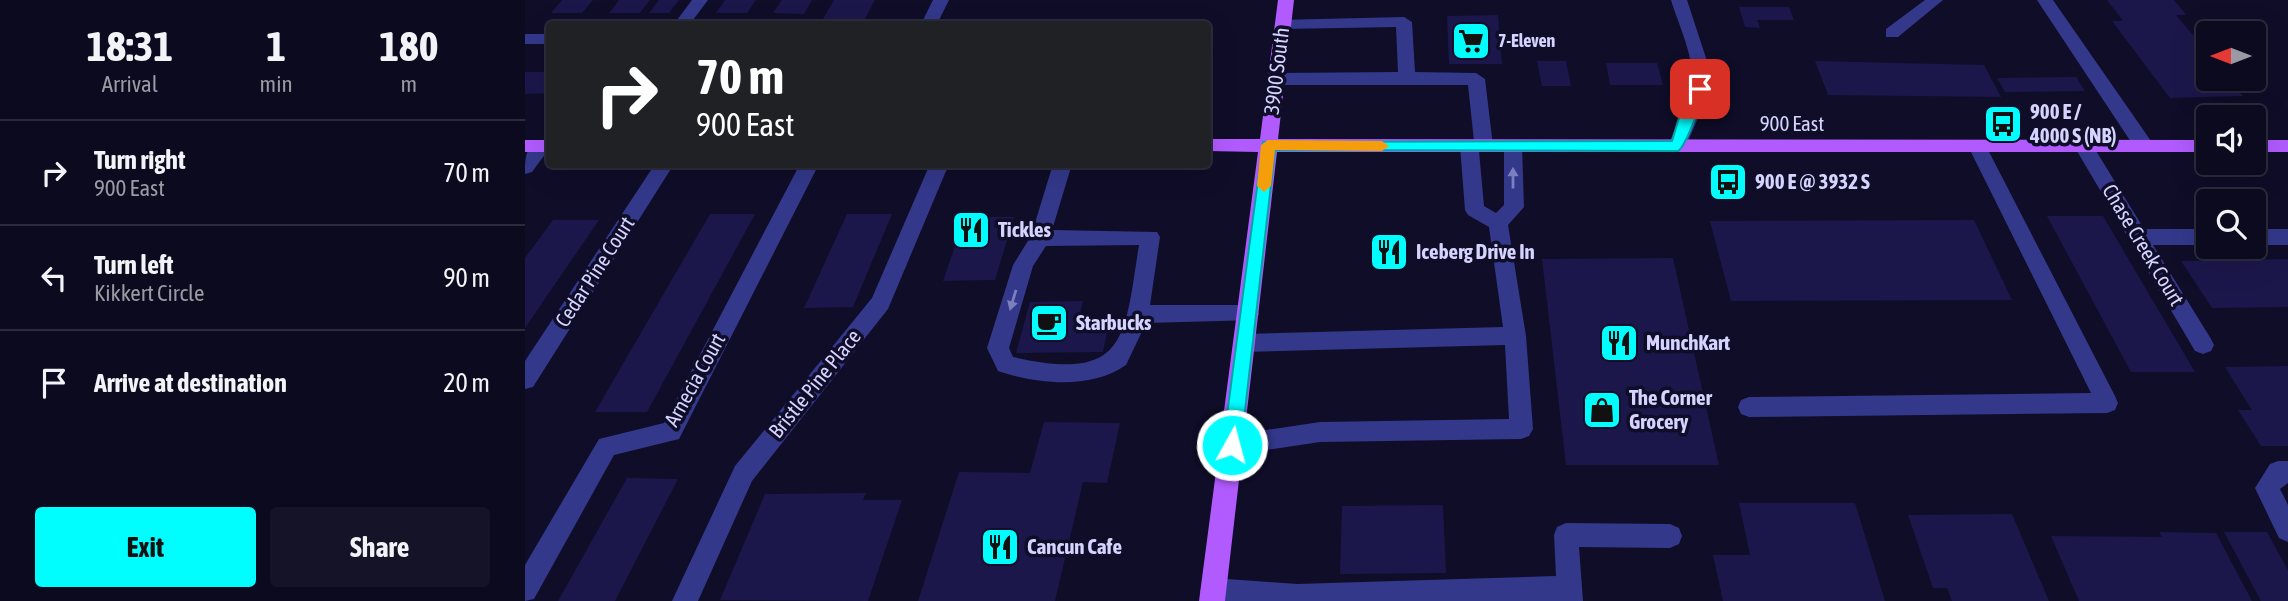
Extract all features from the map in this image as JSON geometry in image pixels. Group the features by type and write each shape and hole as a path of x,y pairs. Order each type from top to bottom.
{"main road":[{"name":"3900 South","path":"1213,596 1286,0"},
{"name":"900 East","path":"1211,145 2196,146"},
{"path":"2266,146 2288,146"}],"street":[{"path":"684,21 700,0"},
{"path":"930,21 941,0"},
{"path":"1678,146 1686,118 1697,99 1701,78 1679,0"},
{"path":"1892,33 1935,0"},
{"path":"2045,0 2144,146"},
{"path":"1283,24 1404,22 1407,78"},
{"path":"525,39 546,38"},
{"path":"1276,79 1476,79 1475,210 1498,223"},
{"path":"525,167 539,146"},
{"path":"1498,223 1514,207 1513,146"},
{"path":"1749,407 2107,403 1977,146"},
{"name":"Chase Creek Court","path":"2083,146 2203,345"},
{"name":"Cedar Pine Court","path":"525,380 662,168"},
{"name":"Arnecia Court","path":"525,590 607,446 671,432 808,168"},
{"name":"Bristle Pine Place","path":"685,601 743,474 881,303 938,168"},
{"path":"1040,238 1150,237 1138,314 1129,342 1117,360 1098,370 1024,370 1006,364 998,348 1023,265 1040,238 1062,168"},
{"path":"1232,445 1320,432 1521,429 1515,336 1498,223"},
{"path":"2266,237 2288,236"},
{"path":"2137,237 2196,237"},
{"path":"1138,314 1248,314"},
{"path":"1245,343 1515,336"},
{"path":"2288,472 2278,472 2267,488 2288,530"},
{"path":"1213,596 1571,594 1566,535 1670,536"}],"building":[{"path":"562,0 593,0 582,13 551,13"},
{"path":"619,0 650,0 640,13 609,13"},
{"path":"659,0 679,0 669,13 649,13"},
{"path":"725,0 756,0 747,13 716,13"},
{"path":"782,0 812,0 804,14 773,13"},
{"path":"834,0 875,0 865,19 823,19"},
{"path":"2107,0 2174,0 2186,15 2176,15 2196,39 2196,91 2239,91 2243,96 2170,98 2112,21 2123,21"},
{"path":"1739,7 1789,7 1794,20 1757,20 1760,28 1745,27"},
{"path":"1498,15 1502,64 1449,64 1447,16"},
{"path":"1537,61 1566,61 1571,86 1542,86"},
{"path":"1815,61 1984,65 2001,97 1828,95"},
{"path":"1606,63 1657,63 1663,85 1610,85"},
{"path":"525,72 546,72 546,93 525,94"},
{"path":"2076,77 2085,91 2005,92 1997,78"},
{"path":"710,214 755,214 647,412 595,412"},
{"path":"847,214 892,214 853,307 804,308"},
{"path":"2047,216 2103,216 2195,372 2131,372"},
{"path":"965,217 1014,217 995,280 943,281"},
{"path":"553,220 599,220 525,328 525,258"},
{"path":"1974,220 2012,300 1731,301 1710,221"},
{"path":"1673,258 1719,465 1566,465 1542,259"},
{"path":"2288,259 2288,307 2212,308 2181,261"},
{"path":"1083,301 1078,322 1109,322 1103,352 1016,353 1030,302"},
{"path":"2288,366 2288,446 2261,446 2238,410 2252,410 2225,367"},
{"path":"1044,422 1120,423 1107,483 1083,482 1055,601 918,601 959,472 1030,473"},
{"path":"627,478 678,479 615,601 558,601"},
{"path":"866,493 863,500 902,500 868,601 720,600 765,494"},
{"path":"1739,503 1855,503 1885,601 1723,601 1713,555 1750,555"},
{"path":"1443,505 1446,573 1340,574 1342,506"},
{"path":"2012,514 2049,601 1952,601 1947,588 1933,588 1908,515"},
{"path":"2159,532 2216,533 2252,601 2079,601 2051,536 2162,537"},
{"path":"2224,532 2267,532 2288,570 2288,601 2261,601"}],"slow traffic":[{"path":"1264,186 1268,145 1382,146"}],"place":[{"name":"7-Eleven","path":"1471,41"},
{"name":"900 E / 4000 S (NB)","path":"2003,124"},
{"name":"900 E @ 3932 S","path":"1728,182"},
{"name":"Tickles","path":"971,230"},
{"name":"Iceberg Drive In","path":"1389,252"},
{"name":"Starbucks","path":"1049,323"},
{"name":"MunchKart","path":"1619,343"},
{"name":"The Corner Grocery","path":"1602,410"},
{"name":"Cancun Cafe","path":"1000,547"}],"route":[{"path":"1232,445 1268,145 1678,146 1686,118 1700,89"}]}
